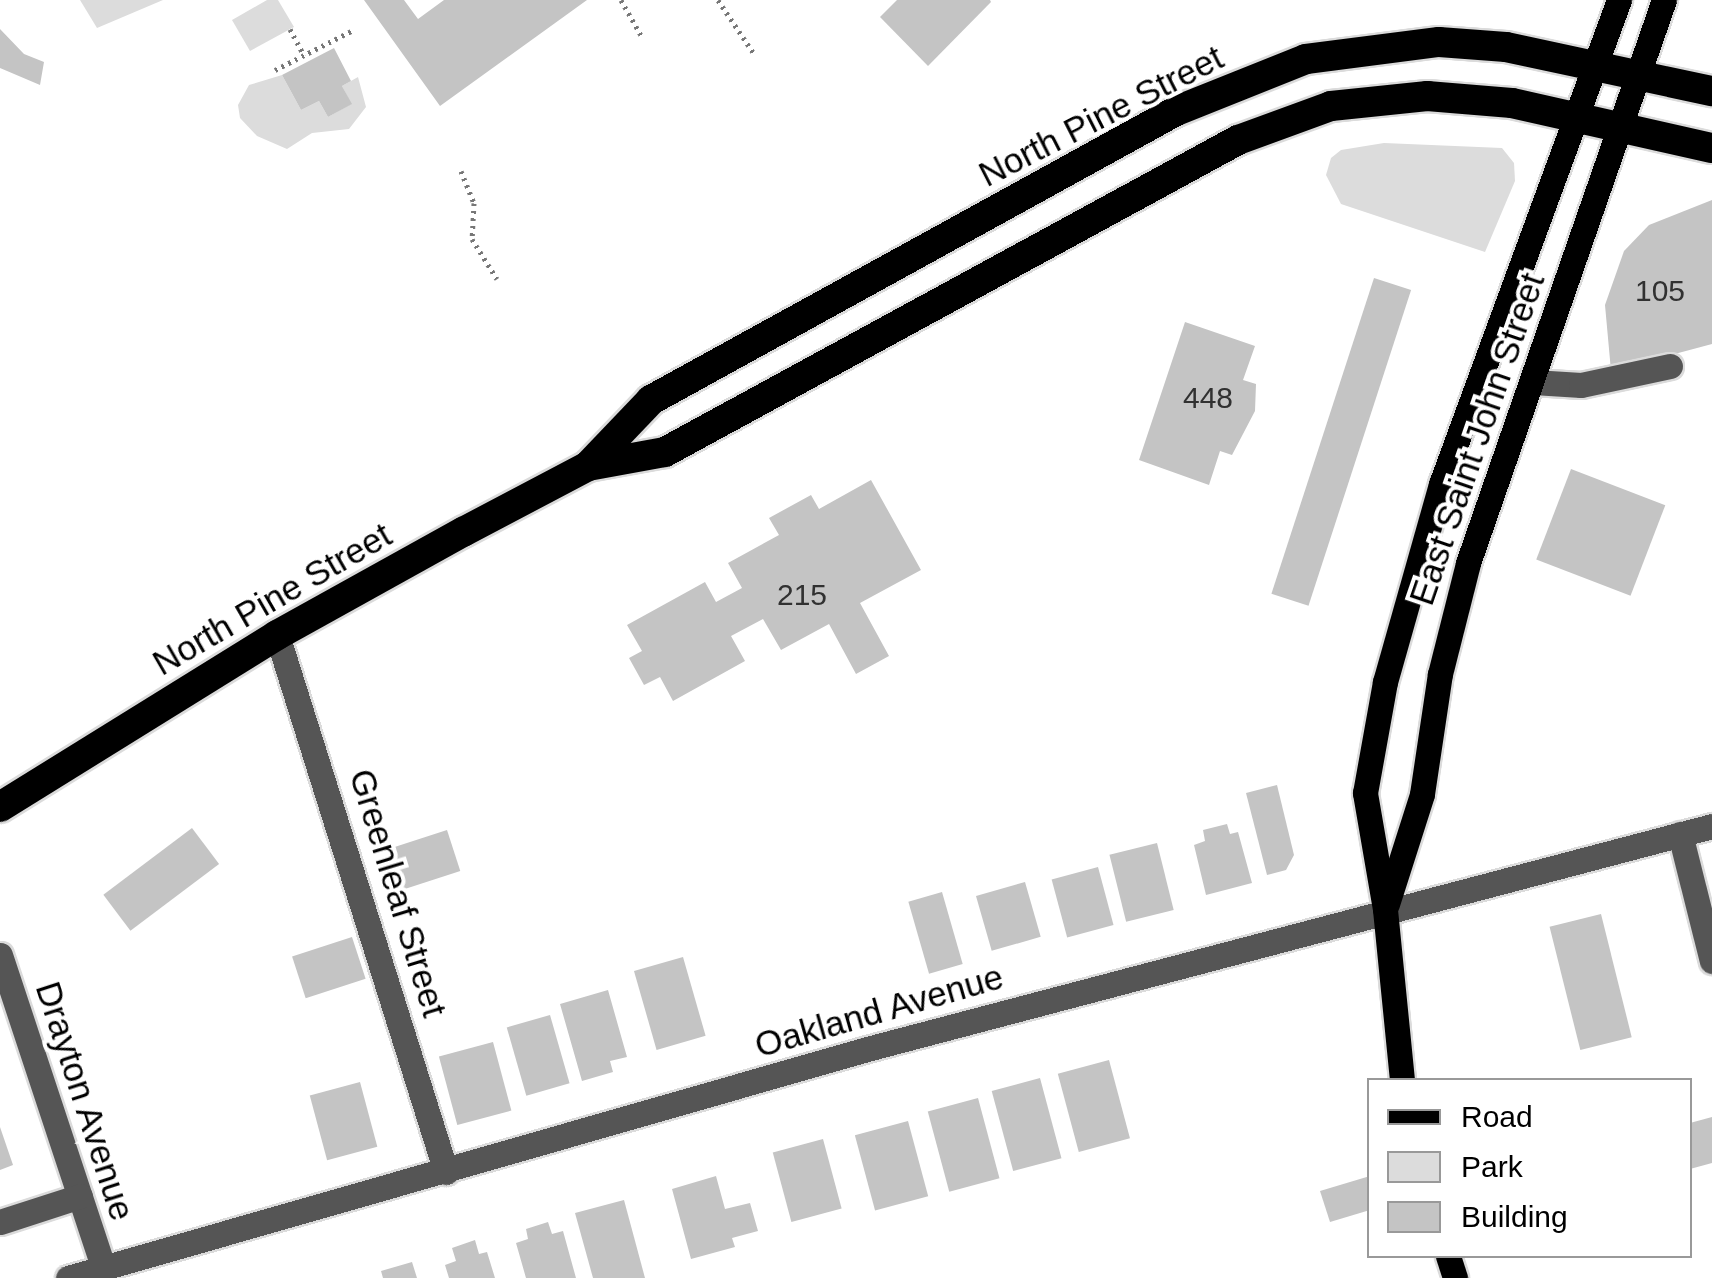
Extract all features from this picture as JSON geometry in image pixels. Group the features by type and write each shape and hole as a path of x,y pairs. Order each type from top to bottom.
{"highway":[{"name":"North Pine Street","path":"0,807 278,635 588,466 651,400 1176,112 1306,59 1440,42 1638,74 1712,91"},
{"name":"North Pine Street","path":"588,466 665,452 1204,154 1331,106 1384,98 1474,98 1712,148"}],"main road":[{"name":"East Saint John Street","path":"1402,1078 1385,909 1366,793 1406,592 1619,0"},
{"name":"East Saint John Street","path":"1385,909 1422,794 1452,620 1664,0"}],"street":[{"path":"1533,382 1580,385 1670,366"},
{"name":"Greenleaf Street","path":"278,635 446,1172"},
{"name":"Oakland Avenue","path":"68,1278 1385,909 1712,826"},
{"path":"1680,834 1712,961"},
{"name":"Drayton Avenue","path":"0,955 10,1018 104,1268"},
{"path":"0,1222 80,1196"}],"path":[{"path":"621,0 642,37"},
{"path":"718,0 755,55"},
{"path":"290,29 304,55"},
{"path":"275,70 354,30"},
{"path":"461,171 474,203 472,240 497,279"}],"green space":[{"path":"80,0 163,0 97,28"},
{"path":"267,0 278,0 294,27 250,51 232,20"},
{"path":"282,75 301,110 319,101 328,117 351,104 342,86 358,77 366,107 349,129 312,133 287,149 257,136 240,118 238,105 249,85"},
{"path":"1384,143 1502,148 1514,163 1515,181 1485,252 1341,204 1326,175 1331,158 1341,150"}],"building":[{"path":"364,0 404,0 418,19 444,0 587,0 440,106"},
{"path":"897,0 991,2 928,66 880,17"},
{"path":"0,29 24,54 44,62 40,85 0,68"},
{"path":"334,48 351,81 342,86 352,104 328,117 319,101 301,110 282,75"},
{"path":"1712,200 1712,344 1611,371 1605,305 1624,251 1649,225"},
{"path":"1374,278 1411,290 1308,606 1271,594"},
{"path":"1185,322 1255,346 1243,380 1256,384 1255,411 1232,455 1220,451 1209,485 1139,460"},
{"path":"1571,469 1665,505 1631,596 1536,560"},
{"path":"871,480 921,570 860,603 889,656 856,674 829,624 781,650 763,619 731,636 745,661 673,701 660,677 644,685 629,658 642,651 627,625 705,582 716,602 742,588 728,563 779,535 769,518 811,495 819,509"},
{"path":"1277,785 1294,855 1286,870 1267,875 1246,793"},
{"path":"1227,824 1230,834 1238,832 1252,883 1206,895 1194,845 1205,841 1203,830"},
{"path":"192,828 219,864 130,931 103,895"},
{"path":"447,830 460,871 399,891 386,850"},
{"path":"1157,843 1174,910 1126,922 1109,855"},
{"path":"1098,867 1114,925 1067,937 1052,879"},
{"path":"1025,882 1041,937 992,951 976,896"},
{"path":"942,892 963,964 929,974 908,902"},
{"path":"1601,914 1632,1037 1580,1050 1550,927"},
{"path":"352,937 366,979 306,998 292,956"},
{"path":"683,957 706,1036 657,1050 634,971"},
{"path":"608,990 627,1057 610,1061 613,1072 582,1081 560,1004"},
{"path":"550,1015 570,1083 526,1096 507,1027"},
{"path":"493,1042 511,1111 457,1125 439,1056"},
{"path":"1109,1060 1130,1138 1079,1152 1058,1074"},
{"path":"1040,1078 1061,1158 1013,1171 992,1091"},
{"path":"360,1082 377,1147 327,1160 310,1095"},
{"path":"978,1098 999,1178 949,1192 928,1111"},
{"path":"1712,1117 1712,1163 1692,1168 1692,1122"},
{"path":"908,1121 928,1196 875,1211 855,1135"},
{"path":"0,1127 13,1165 0,1170"},
{"path":"823,1139 842,1209 791,1222 773,1152"},
{"path":"716,1176 725,1209 750,1203 758,1231 732,1238 735,1247 691,1259 672,1189"},
{"path":"1367,1177 1367,1211 1330,1222 1320,1191"},
{"path":"624,1200 645,1278 593,1278 575,1213"},
{"path":"548,1222 552,1234 563,1231 576,1278 526,1278 516,1243 528,1239 526,1229"},
{"path":"475,1240 479,1254 487,1252 495,1278 449,1278 445,1265 456,1261 452,1248"},
{"path":"412,1262 417,1278 383,1278 381,1271"}]}
